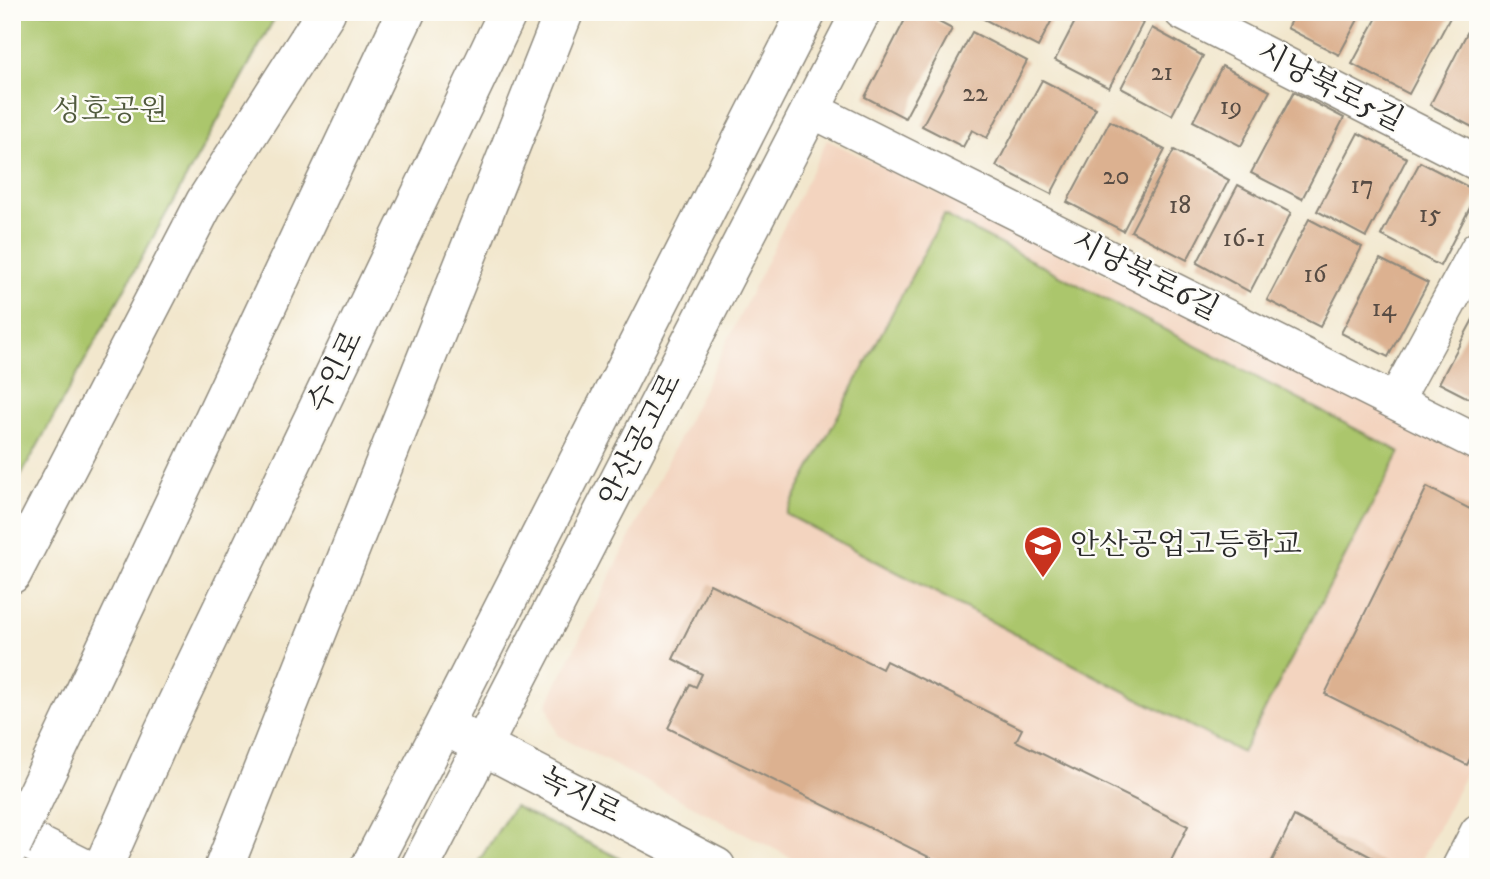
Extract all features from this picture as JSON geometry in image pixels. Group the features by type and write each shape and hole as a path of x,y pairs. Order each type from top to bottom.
{"main road":[{"path":"12,574 205,202 326,12"},
{"path":"12,845 405,12"},
{"name":"수인로","path":"103,867 163,732 508,12"},
{"path":"224,867 564,12"},
{"name":"안산공고로","path":"370,867 807,12"},
{"name":"안산공고로","path":"420,867 861,12"},
{"name":"녹지로","path":"444,725 716,867"},
{"path":"12,832 82,867"}],"street":[{"name":"시낭북로5길","path":"1182,12 1478,163"},
{"name":"시낭북로6길","path":"812,110 1478,443"},
{"path":"1395,401 1478,249"},
{"path":"1460,867 1478,832"}],"shaded area":[{"name":"안산공업고등학교","path":"827,140 1478,455 1478,750 1418,867 809,867 557,735 547,704"}],"green space":[{"name":"성호공원","path":"12,12 278,12 12,492"},
{"path":"944,215 1400,452 1242,753 786,514"},
{"path":"514,806 637,867 475,867"}],"building":[{"path":"909,12 920,12 952,29 905,118 865,97"},
{"path":"983,12 1056,12 1038,47 980,17"},
{"path":"1080,12 1122,12 1143,23 1109,88 1055,60"},
{"path":"1295,12 1362,12 1339,55 1287,28"},
{"path":"1380,12 1453,12 1409,94 1352,64"},
{"path":"1152,28 1203,56 1172,115 1121,88"},
{"path":"1469,29 1478,33 1478,130 1430,105"},
{"path":"972,32 1027,61 987,138 972,130 963,147 922,126"},
{"path":"1222,66 1270,91 1241,146 1193,121"},
{"path":"1042,80 1096,108 1051,194 996,166"},
{"path":"1294,92 1344,118 1302,199 1251,173"},
{"path":"1110,121 1165,150 1123,231 1067,202"},
{"path":"1358,133 1407,158 1366,237 1317,211"},
{"path":"1174,150 1229,180 1187,260 1131,231"},
{"path":"1420,162 1478,192 1440,266 1381,235"},
{"path":"1238,185 1291,213 1250,292 1197,263"},
{"path":"1309,219 1362,247 1320,327 1267,300"},
{"path":"1380,259 1428,283 1388,357 1341,333"},
{"path":"1478,310 1478,403 1439,383"},
{"path":"1427,487 1478,513 1478,743 1467,765 1325,694"},
{"path":"710,584 882,669 886,661 1022,729 1016,741 1188,826 1168,867 949,867 668,728 690,684 696,687 702,674 673,659"},
{"path":"1294,816 1390,867 1269,867"}],"place":[{"name":"안산공업고등학교","path":"1043,579"}]}
